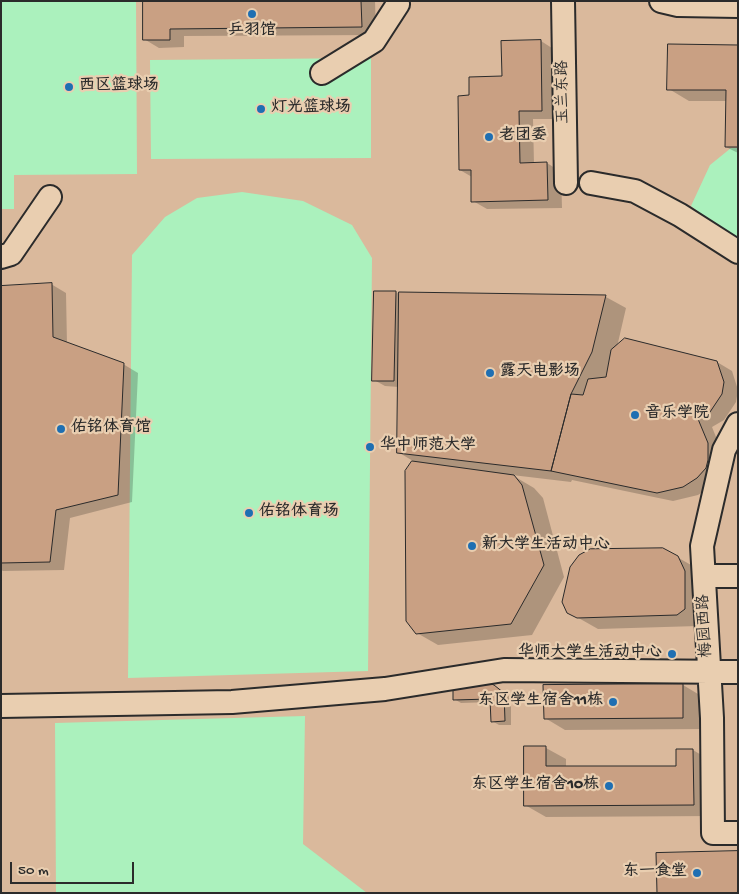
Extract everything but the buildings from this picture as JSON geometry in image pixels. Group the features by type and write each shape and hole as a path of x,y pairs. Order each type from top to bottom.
{"street":[{"path":"322,74 374,41 398,4 397,1"},
{"name":"玉兰东路","path":"563,1 566,183"},
{"path":"661,1 678,5 738,6"},
{"path":"591,183 635,191 696,225 738,252"},
{"path":"1,257 10,254 50,197"},
{"name":"梅园西路","path":"738,424 724,450 702,546 712,718 713,833 738,833"},
{"path":"704,576 738,576"},
{"path":"1,706 232,702 385,689 504,670 738,672"}],"shaded area":[{"name":"华中师范大学","path":"1,1 738,1 738,893 1,893"}],"green space":[{"name":"西区篮球场","path":"1,1 136,1 137,174 14,175 14,209 1,209"},
{"name":"灯光篮球场","path":"371,58 371,158 151,159 150,60"},
{"path":"731,148 738,148 738,243 691,206 710,165"},
{"name":"佑铭体育场","path":"242,192 303,201 352,225 372,258 368,671 128,678 132,255 165,217 197,198"},
{"path":"305,716 303,844 367,893 56,893 55,723"}],"place":[{"name":"乒羽馆","path":"252,14"},
{"name":"西区篮球场","path":"69,87"},
{"name":"灯光篮球场","path":"261,109"},
{"name":"老团委","path":"489,137"},
{"name":"露天电影场","path":"490,373"},
{"name":"音乐学院","path":"635,415"},
{"name":"佑铭体育馆","path":"61,429"},
{"name":"华中师范大学","path":"370,447"},
{"name":"佑铭体育场","path":"249,513"},
{"name":"新大学生活动中心","path":"472,546"},
{"name":"华师大学生活动中心","path":"672,654"},
{"name":"东区学生宿舍11栋","path":"613,702"},
{"name":"东区学生宿舍10栋","path":"609,786"},
{"name":"东一食堂","path":"697,873"}]}
